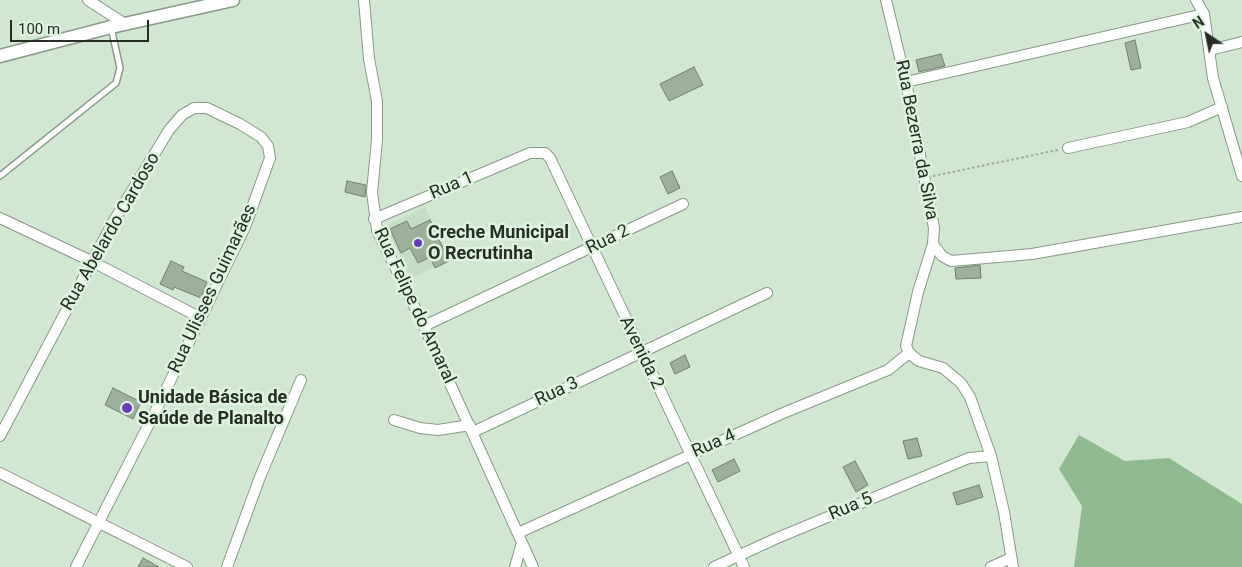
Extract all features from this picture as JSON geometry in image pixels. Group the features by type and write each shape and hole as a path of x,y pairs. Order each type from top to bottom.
{"street":[{"path":"0,56 111,27 232,0"},
{"name":"Rua Felipe do Amaral","path":"364,0 369,58 377,102 378,140 372,192 374,219 382,241 424,326 533,567"},
{"name":"Rua Bezerra da Silva","path":"886,0 906,82 932,212 933,244 918,292 908,350"},
{"path":"1196,0 1204,14 1213,78 1238,145 1242,176"},
{"path":"93,2 125,24"},
{"path":"906,82 1204,14"},
{"path":"1210,50 1242,42"},
{"path":"1068,148 1188,122 1222,106"},
{"name":"Rua Abelardo Cardoso","path":"0,436 91,261 169,130 190,109 207,108 253,131 266,143"},
{"name":"Rua Ulisses Guimarães","path":"76,567 245,227 270,158 271,153 266,143"},
{"name":"Avenida 2","path":"530,153 540,152 550,158 591,248 744,567"},
{"name":"Rua 1","path":"374,219 530,153"},
{"name":"Rua 2","path":"424,326 683,204"},
{"path":"933,244 942,256 951,261 1032,254 1242,217"},
{"path":"0,218 91,261 201,318"},
{"name":"Rua 3","path":"394,420 420,428 438,430 471,428 642,353 767,294"},
{"path":"908,350 919,361 943,368 961,383 970,397 991,456 1004,512 1012,563 992,567"},
{"name":"Rua 4","path":"520,538 690,454 888,370 908,350"},
{"path":"227,567 260,477 301,380"},
{"name":"Rua 5","path":"714,567 969,458 991,456"},
{"path":"0,472 187,567"},
{"path":"515,567 520,538"}],"lane":[{"path":"0,176 116,83 120,68 111,27"}],"path":[{"path":"926,178 1068,148"}],"shaded area":[{"name":"Creche Municipal O Recrutinha","path":"425,207 449,259 411,279 386,226"}],"green space":[{"path":"1079,435 1125,461 1169,458 1242,504 1242,567 1074,567 1082,506 1059,469"}],"building":[{"path":"1135,40 1141,68 1131,70 1125,43"},
{"path":"941,54 945,66 919,72 916,60"},
{"path":"694,67 703,85 669,101 660,84"},
{"path":"672,171 680,188 668,194 660,177"},
{"path":"347,181 366,185 365,197 345,192"},
{"name":"Creche Municipal O Recrutinha","path":"430,220 449,261 435,268 430,257 418,263 410,248 401,253 390,229 407,221 411,229"},
{"path":"171,261 184,267 182,271 207,282 201,298 174,287 173,290 160,284"},
{"path":"980,265 981,278 956,279 955,268"},
{"path":"685,355 690,367 675,374 670,363"},
{"path":"113,388 141,402 133,419 105,405"},
{"path":"917,438 922,456 908,459 903,441"},
{"path":"734,459 740,471 718,482 712,470"},
{"path":"855,461 868,485 856,492 843,467"},
{"path":"979,485 983,497 957,505 953,493"},
{"path":"143,558 159,567 138,567"}],"place":[{"name":"Creche Municipal O Recrutinha","path":"418,243"},
{"name":"Unidade Básica de Saúde de Planalto","path":"127,408"}]}
